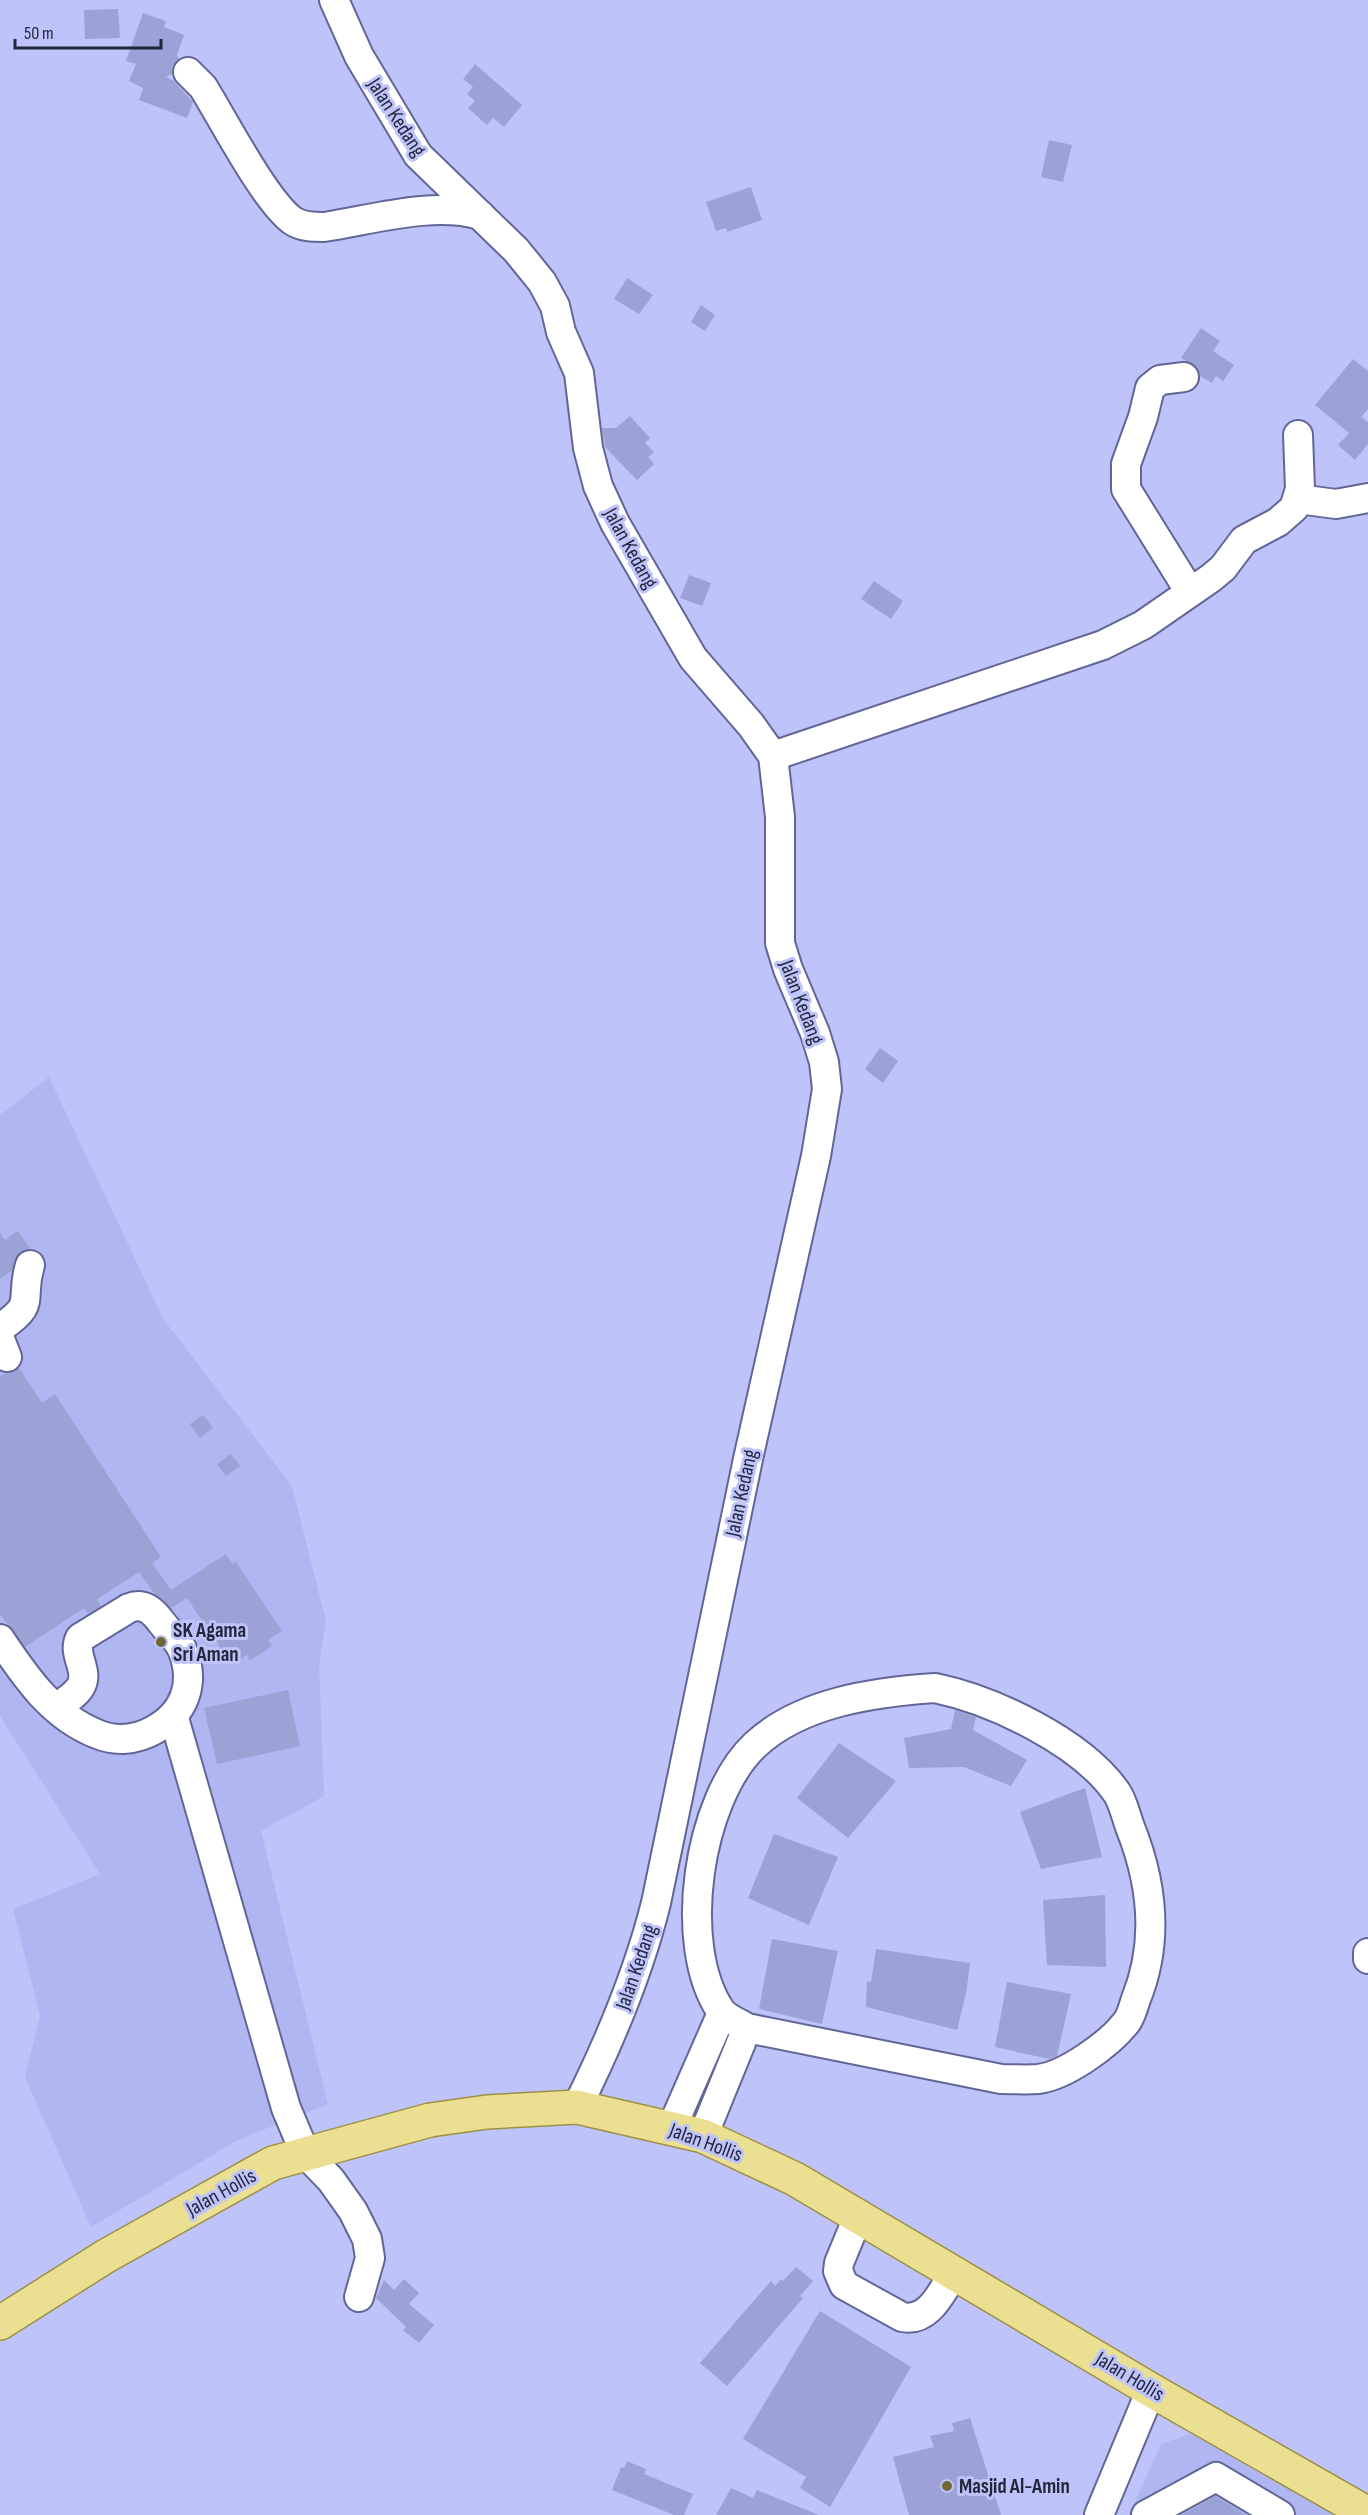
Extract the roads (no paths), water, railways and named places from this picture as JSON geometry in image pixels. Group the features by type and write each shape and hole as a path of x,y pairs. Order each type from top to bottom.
{"main road":[{"name":"Jalan Hollis","path":"0,2323 106,2256 273,2163 430,2120 487,2112 577,2106 703,2136 795,2179 1151,2390 1368,2514"}],"street":[{"name":"Jalan Kedang","path":"334,0 359,56 418,155 516,250 542,282 555,306 561,332 579,373 588,448 598,486 615,524 693,658 751,725 773,756 780,817 780,943 824,1062 827,1089 816,1156 743,1482 656,1904 640,1963 611,2039 577,2106"},
{"path":"188,72 203,87 271,197 293,222 308,227 324,227 440,209 460,209 480,215"},
{"path":"1184,377 1160,380 1150,388 1124,476 1131,501 1190,592"},
{"path":"773,756 1102,645 1143,625 1223,568 1250,535 1278,522 1287,515 1298,499 1298,435"},
{"path":"1298,499 1336,504 1368,498"},
{"path":"0,1328 16,1318 26,1305 26,1280 30,1265"},
{"path":"0,1640 42,1699 84,1728 115,1738 137,1738 174,1718 185,1696 188,1679 181,1647 154,1613 136,1605 80,1638 77,1647 85,1672 84,1681 74,1695 57,1708"},
{"path":"935,1688 962,1694 1005,1709 1040,1729 1089,1764 1117,1793 1144,1860 1152,1918 1142,1984 1126,2023 1098,2049 1070,2067 1040,2079 1001,2079 747,2028 722,2013 707,1983 698,1946 696,1904 706,1842 719,1803 737,1767 755,1745 789,1720 825,1707 897,1690 935,1688"},
{"path":"174,1718 286,2108 305,2153 331,2180 353,2211 368,2239 370,2258 359,2297"},
{"path":"1368,1953 1368,1959"},
{"path":"672,2127 722,2013"},
{"path":"703,2136 747,2028"},
{"path":"858,2217 839,2263 838,2271 844,2285 902,2317 911,2319 928,2311 954,2272"},
{"path":"1099,2515 1151,2390"},
{"path":"1146,2515 1216,2477 1280,2515"}],"place":[{"name":"SK Agama Sri Aman","path":"161,1642"},
{"name":"Masjid Al-Amin","path":"947,2486"}]}
